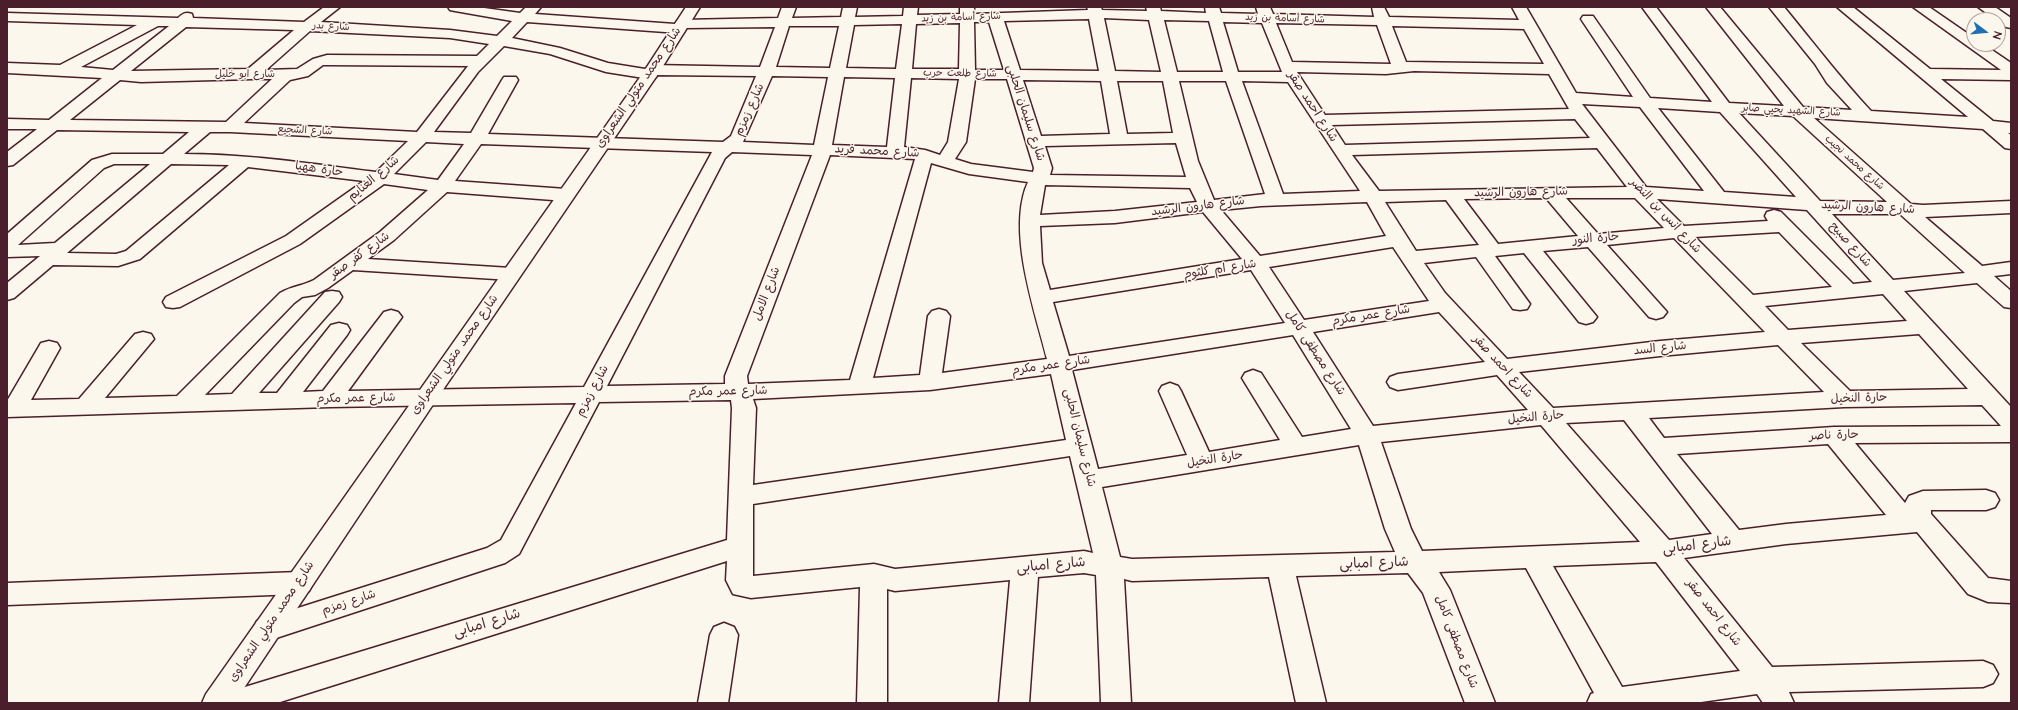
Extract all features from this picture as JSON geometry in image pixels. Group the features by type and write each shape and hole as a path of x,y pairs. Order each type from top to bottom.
{"street":[{"path":"100,19 120,7"},
{"path":"10,155 176,28 198,7"},
{"path":"252,74 307,26 333,7"},
{"name":"شارع أسامة بن زيد","path":"455,7 482,13 528,13 685,20 786,15 967,13 995,17 1028,11 1154,11 1321,13 1383,22 1528,25"},
{"path":"1378,7 1400,67"},
{"path":"1444,7 1450,23"},
{"name":"شارع انس بن النضر","path":"1519,7 1576,106 1601,143 1640,192 1780,336 1844,399"},
{"name":"شارع صبيح","path":"1649,7 1724,107 2011,422"},
{"name":"شارع محمد نجيب","path":"1713,7 1797,111 2011,302"},
{"path":"1776,7 1822,62 1833,80 1865,115"},
{"path":"1844,7 2011,144"},
{"path":"1920,7 2011,70"},
{"path":"1985,7 2011,24"},
{"path":"1095,11 1119,139"},
{"name":"شارع مصطفى كامل","path":"1154,11 1183,138 1197,183 1207,206 1256,264 1298,327 1366,435 1376,459 1404,544 1415,562 1430,579 1436,590 1480,703"},
{"path":"1213,12 1232,76 1276,199"},
{"name":"شارع احمد صقر","path":"1264,12 1289,72 1340,150 1373,196 1403,249 1443,305 1547,416 1663,551 1772,691"},
{"name":"شارع الغنايم","path":"173,302 293,240 378,179 422,137 464,79 528,13"},
{"path":"944,162 952,152 957,142 968,75 967,13"},
{"name":"شارع الامل","path":"743,586 740,580 740,496 744,408 735,381 823,149 848,14"},
{"path":"895,152 910,14"},
{"name":"شارع زمزم","path":"267,629 496,556 503,552 514,541 718,155 738,138 766,72 786,15"},
{"name":"شارع بدر","path":"7,17 307,26 389,30 501,40 556,50 606,68 651,72"},
{"path":"7,25 23,17"},
{"name":"شارع سليمان الحلبى","path":"995,17 1012,75 1035,140 1043,168 1035,188 1031,249 1041,298 1060,365 1109,566 1112,594 1116,703"},
{"path":"1588,19 1645,102 1718,197"},
{"name":"شارع محمد متولي الشعراوى","path":"217,703 298,583 651,72 685,20"},
{"path":"63,70 155,21"},
{"path":"355,61 389,30"},
{"name":"شارع ابو خليل","path":"7,68 63,70 151,77 252,74 286,75 302,73 313,64 322,61 480,61"},
{"name":"شارع طلعت حرب","path":"651,72 1232,76 1289,72 1386,69 1400,67 1555,70"},
{"path":"1927,74 2011,75"},
{"path":"230,127 286,75"},
{"name":"شارع كفر صقر","path":"183,404 287,298 298,291 315,288 349,264 387,236 443,186 477,138 510,80"},
{"name":"شارع الشهيد يحيي صابر","path":"1320,120 1645,102 1865,115 1987,124 2011,128"},
{"name":"شارع الشجيع","path":"7,124 230,127 422,137 603,142"},
{"path":"7,294 205,127"},
{"path":"1035,140 1183,138"},
{"name":"شارع محمد فريد","path":"603,142 895,152 925,155 969,169 1061,181 1197,183"},
{"path":"1340,150 1601,143"},
{"path":"859,387 925,155"},
{"name":"حارة ههيا","path":"7,244 102,162 112,159 167,158 244,161 378,179 566,196"},
{"path":"7,251 118,260 133,255 244,161"},
{"name":"شارع هارون الرشيد","path":"1032,221 1115,217 1276,199 1451,194 1640,192 1758,200 1830,208 1905,209 1923,211 2011,207"},
{"path":"1551,193 1656,312"},
{"path":"1451,194 1520,304"},
{"path":"1758,200 1848,291"},
{"name":"حارة النور","path":"1403,249 1486,250 1678,232 1784,226"},
{"path":"1529,246 1586,317"},
{"name":"شارع ام كلثوم","path":"1041,298 1256,264 1403,249"},
{"path":"349,264 511,274"},
{"path":"1747,302 1972,278 1987,270 2011,268"},
{"path":"238,402 332,297"},
{"name":"شارع عمر مكرم","path":"10,409 284,400 739,392 859,387 930,382 1060,365 1443,305"},
{"path":"930,382 939,316"},
{"path":"330,399 391,317"},
{"name":"شارع السد","path":"1398,382 1501,366 1780,336 1924,327"},
{"path":"284,400 339,330"},
{"path":"85,407 143,339"},
{"path":"10,409 49,348"},
{"path":"1253,378 1296,446"},
{"path":"1170,391 1202,462"},
{"name":"حارة النخيل","path":"1089,480 1366,435 1547,416 1844,399 1987,396"},
{"path":"1630,411 1732,541"},
{"name":"حارة ناصر","path":"1657,447 1834,435 2011,434"},
{"path":"1834,435 1913,520 1978,586 1988,591 2011,592"},
{"path":"740,496 1080,446"},
{"path":"1913,520 1918,503 1923,501 1986,500"},
{"name":"شارع امبابى","path":"743,586 751,587 874,575 895,580 1084,562 1132,570 1280,567 1663,551 1786,534 1913,520"},
{"name":"شارع امبابى","path":"235,703 740,546"},
{"path":"1534,557 1608,702 1772,691 1983,674"},
{"path":"1280,567 1311,703"},
{"path":"1014,703 1025,568"},
{"path":"872,703 874,575"},
{"path":"7,594 298,583"},
{"path":"713,703 724,635"}]}
